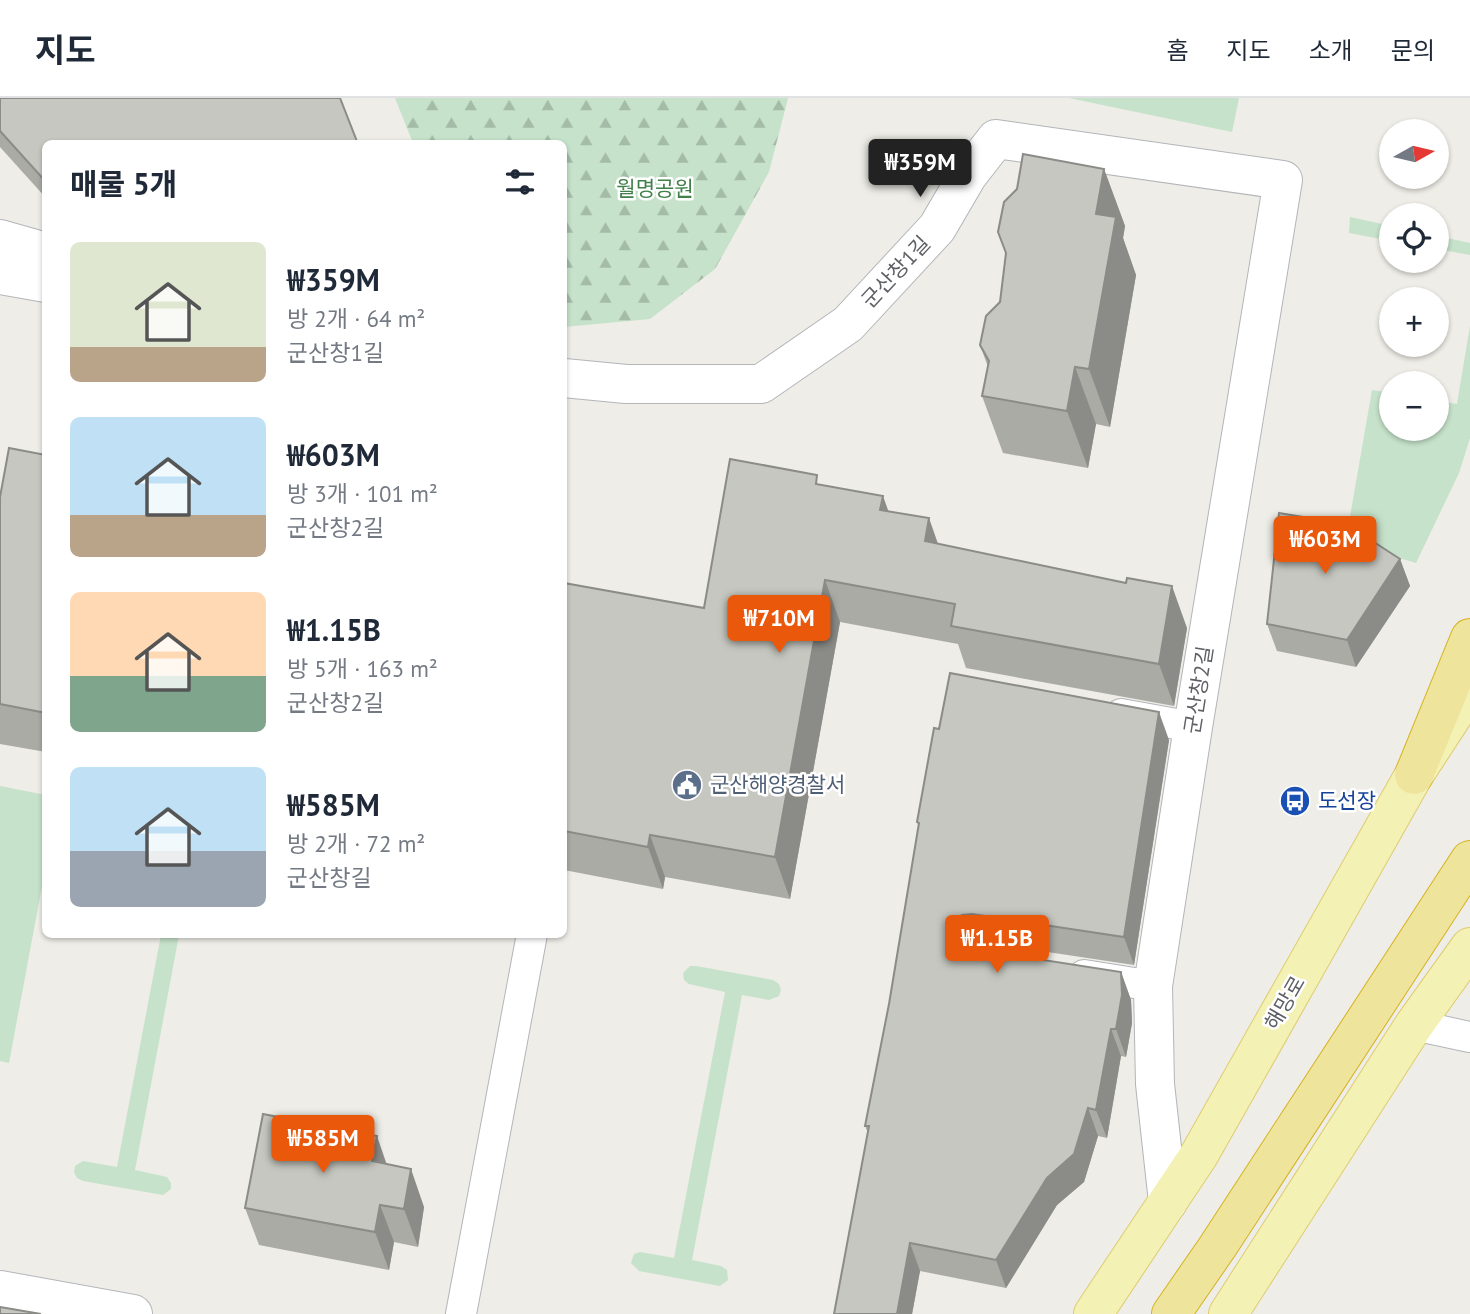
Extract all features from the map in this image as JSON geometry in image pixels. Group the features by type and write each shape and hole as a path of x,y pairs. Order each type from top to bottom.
{"highway":[{"path":"1413,775 1470,638"},
{"path":"1171,1314 1219,1246 1470,860"}],"main road":[{"name":"해망로","path":"1093,1314 1199,1155 1413,775 1470,689"},
{"path":"1228,1314 1414,1025 1470,947"}],"street":[{"name":"군산창1길","path":"567,378 626,384 761,384 848,324 937,228 968,175 996,139 1283,180"},
{"name":"군산창2길","path":"1168,1202 1155,1084 1153,986 1283,180"},
{"path":"0,239 42,251"},
{"path":"0,275 42,282"},
{"path":"0,1290 132,1314"}],"lane":[{"path":"1099,710 1193,727"},
{"path":"461,1314 532,938"},
{"path":"1059,971 1153,986"},
{"path":"1414,1025 1470,1037"}],"green space":[{"name":"월명공원","path":"395,98 788,98 769,172 715,269 650,319 567,327 567,140 412,140"},
{"path":"1069,98 1239,98 1232,132"},
{"path":"1350,217 1379,223 1379,239 1349,233"},
{"path":"1449,239 1470,243 1470,255 1449,251"},
{"path":"1470,326 1470,438 1459,473 1416,563 1359,546 1347,534 1372,390 1379,391 1379,441 1449,441 1449,403 1457,404"},
{"path":"0,786 42,794 42,886 9,1063 0,1061"},
{"path":"160,938 178,938 135,1170 167,1177 171,1189 163,1195 83,1181 77,1178 74,1172 75,1166 83,1161 117,1167"},
{"path":"690,966 773,980 779,984 781,990 779,996 769,1000 742,995 692,1260 721,1266 727,1270 728,1280 720,1286 639,1271 631,1263 634,1254 640,1252 674,1258 725,992 689,984 684,980 683,973"}],"building":[{"path":"0,98 340,98 356,140 42,140 42,178 0,131"},
{"path":"1023,154 1104,169 1096,214 1116,217 1089,369 1075,367 1067,411 982,396 989,361 980,345 986,316 1000,302 1006,253 998,232 1004,202 1017,189"},
{"path":"9,448 42,454 42,712 0,704 0,497"},
{"path":"730,459 817,475 816,484 883,496 880,510 929,518 925,541 1126,583 1127,578 1172,586 1159,664 951,626 955,604 825,580 775,857 650,835 648,847 567,832 567,584 704,608"},
{"path":"1279,513 1346,524 1400,559 1347,640 1267,624"},
{"path":"950,673 1159,712 1124,937 972,914 962,915 952,928 953,938 958,945 966,948 1121,972 1122,995 1116,1029 1111,1029 1096,1110 1088,1108 1074,1154 1047,1178 996,1260 910,1243 897,1314 834,1314 869,1126 865,1126 889,1004 934,728 939,729"},
{"path":"263,1114 377,1136 372,1161 411,1169 404,1209 380,1205 375,1232 245,1208"},
{"path":"0,1307 41,1314 0,1314"}],"place":[{"name":"군산해양경찰서","path":"687,785"},
{"name":"도선장","path":"1295,801"}]}
